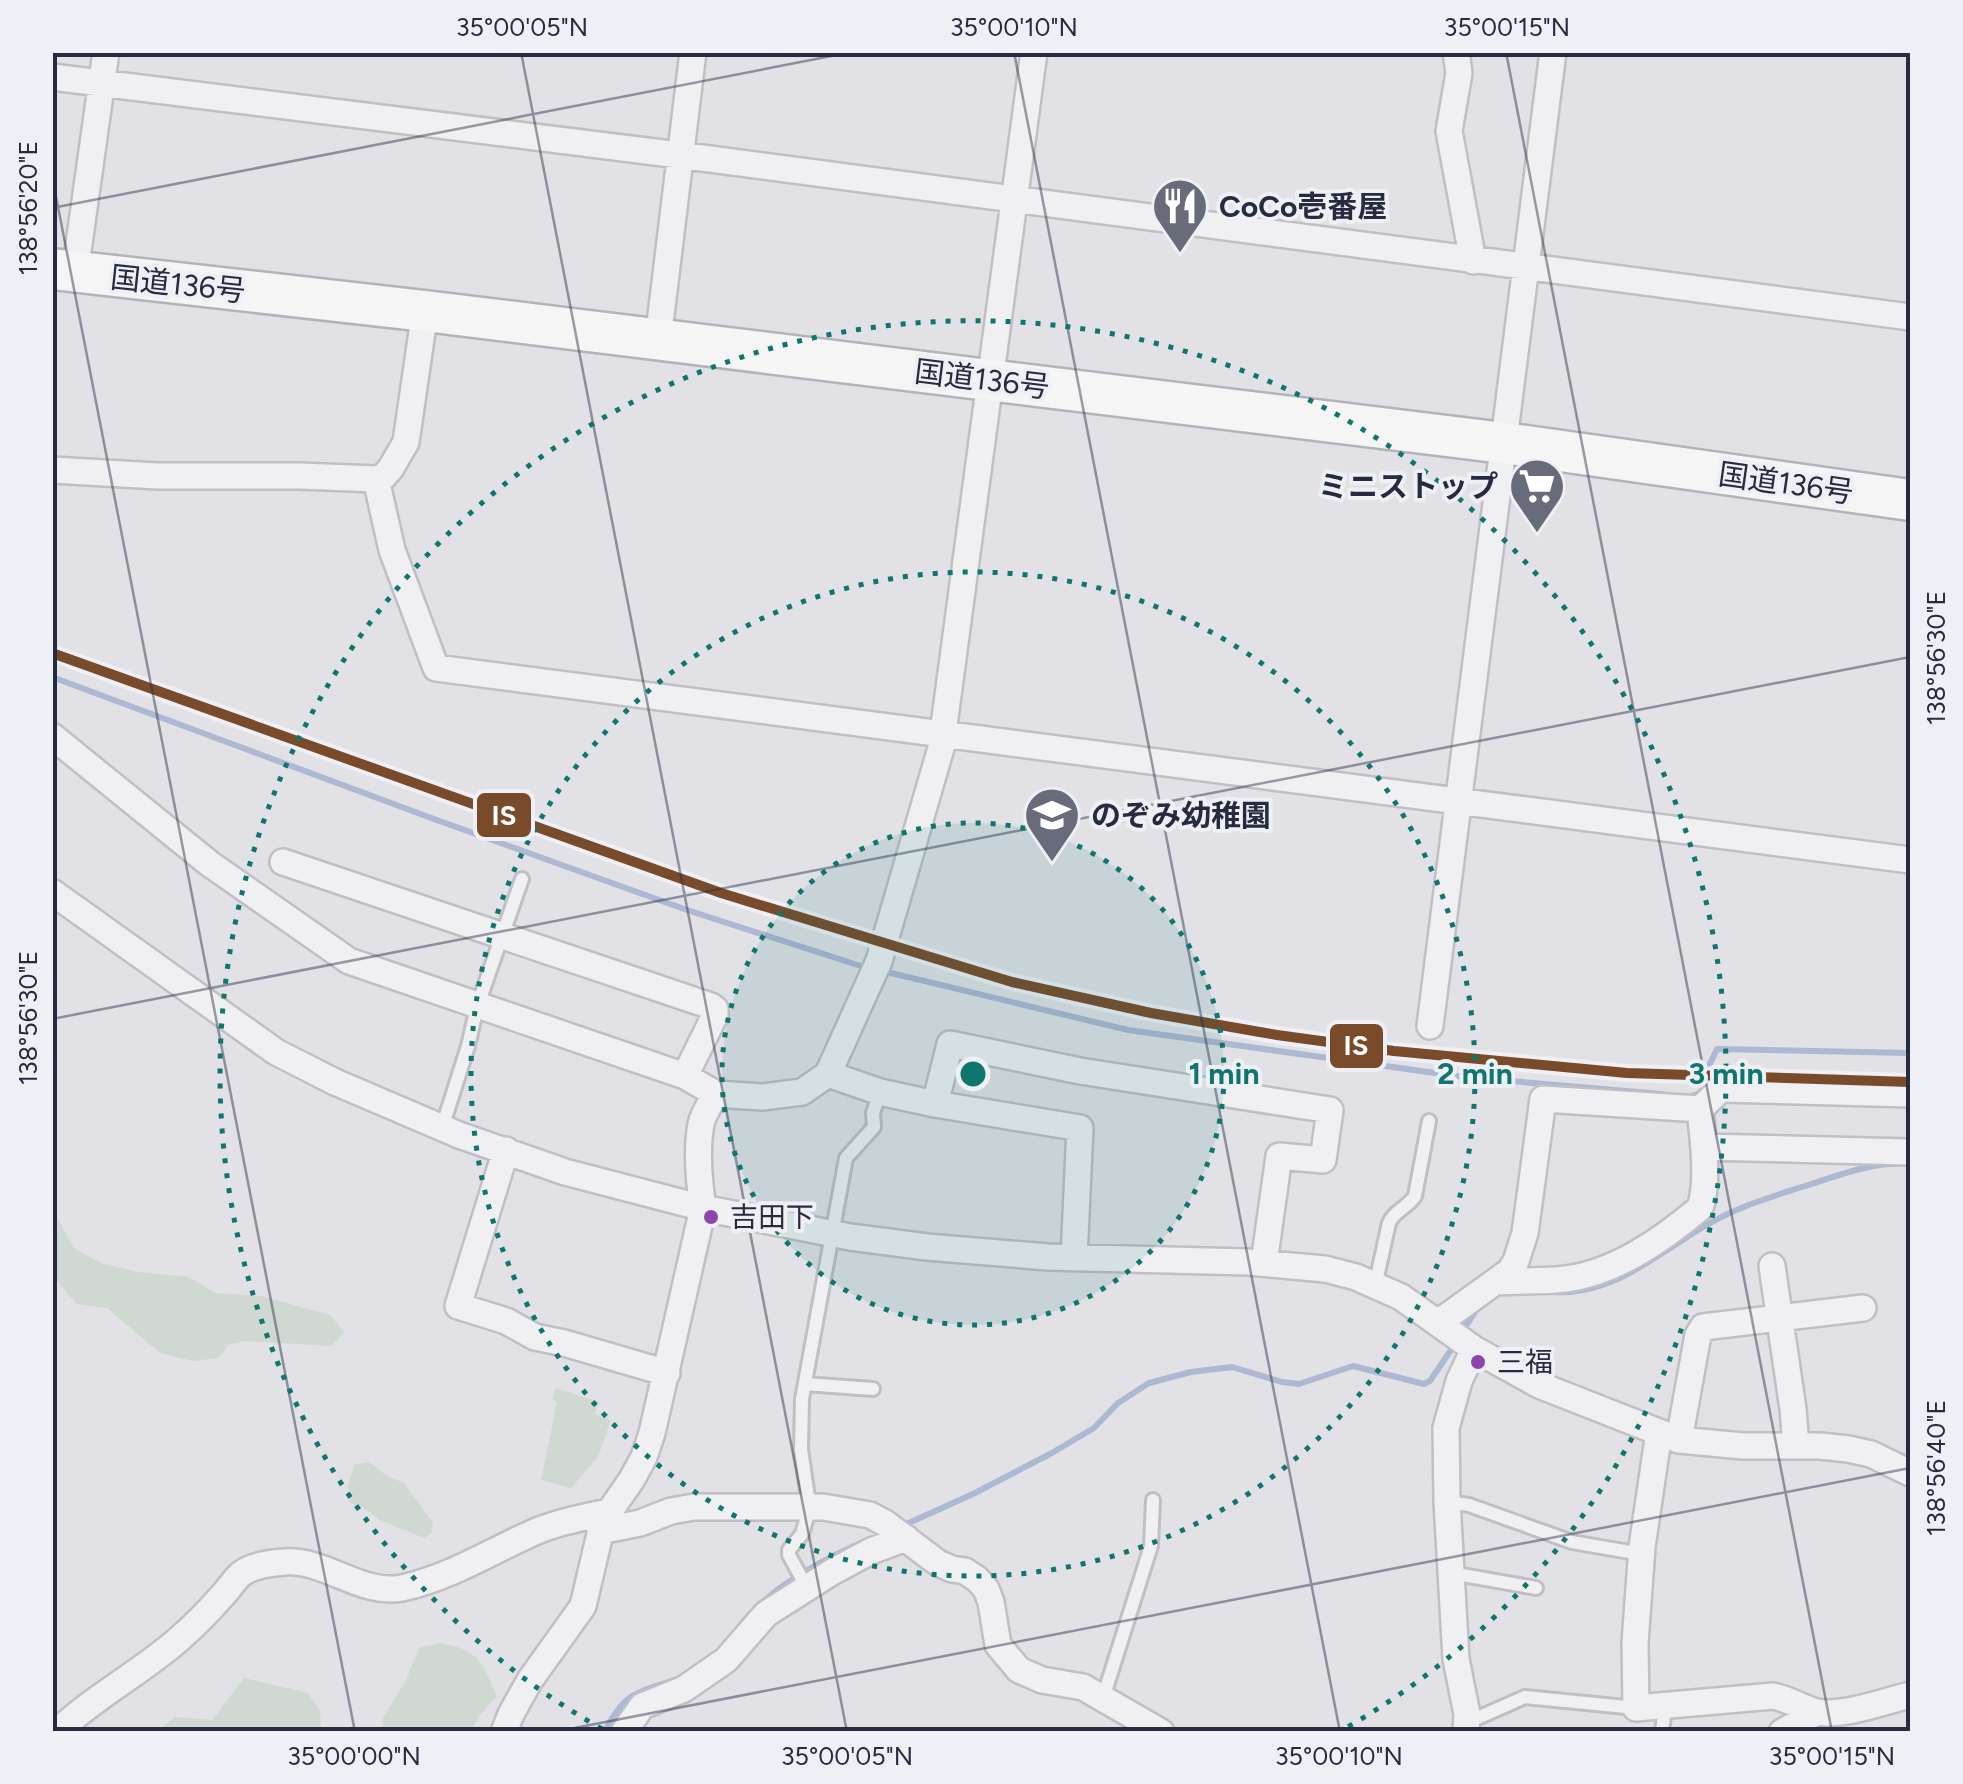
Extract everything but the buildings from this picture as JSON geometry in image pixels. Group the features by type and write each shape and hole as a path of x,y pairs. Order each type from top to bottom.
{"highway":[{"name":"国道136号","path":"64,270 1504,443 1910,500"}],"street":[{"path":"64,270 106,52"},
{"path":"658,340 693,52"},
{"path":"52,736 210,864 349,961 686,1076 716,1094 782,1096 802,1092 828,1074 879,961 941,748 1034,52"},
{"path":"1456,52 1459,74 1449,130 1472,261"},
{"path":"1430,1026 1554,52"},
{"path":"52,77 1910,318"},
{"path":"52,470 158,476 384,476 406,442 425,312"},
{"path":"376,479 392,550 436,668 1910,860"},
{"path":"283,862 711,1006 715,1015 686,1076"},
{"path":"52,892 276,1052 442,1128 565,1172 702,1208 927,1247 1074,1258 1264,1262 1325,1269 1356,1277 1400,1297 1457,1337 1539,1385 1669,1436 1743,1446 1848,1449 1870,1454 1910,1473"},
{"path":"935,1104 950,1044 1080,1071 1330,1110 1323,1160 1279,1156 1264,1262"},
{"path":"828,1074 880,1092 935,1104 1080,1128 1074,1258"},
{"path":"1466,1727 1456,1659 1447,1502 1446,1428 1459,1381 1457,1337 1492,1283 1510,1271 1516,1261 1525,1232 1543,1099 1700,1109 1721,1089 1910,1094"},
{"path":"503,1730 530,1680 583,1606 604,1521 644,1457 702,1208 701,1122 716,1094"},
{"path":"1492,1283 1581,1276 1644,1250 1700,1208 1704,1199 1704,1147 1700,1109"},
{"path":"1704,1147 1910,1152"},
{"path":"506,1150 458,1306 506,1321 536,1337 666,1374"},
{"path":"1772,1266 1796,1446"},
{"path":"1863,1308 1703,1326 1669,1436 1641,1554 1635,1643 1636,1708 1663,1719 1773,1696 1817,1712 1844,1711 1910,1695"},
{"path":"57,1732 177,1641 240,1575 251,1569 304,1562 373,1586 396,1589 443,1576 566,1521 646,1521 682,1508 807,1507 859,1511 885,1522 938,1562 965,1571 986,1589 998,1645 1019,1670 1042,1680 1083,1687 1161,1732"},
{"path":"624,1732 642,1706 684,1690 712,1672 734,1653 766,1614 871,1552 906,1538"},
{"path":"1782,1732 1817,1712"}],"lane":[{"path":"442,1128 477,1007 522,879"},
{"path":"807,1588 792,1564 789,1550 802,1534 808,1497 800,1426 805,1384 846,1158 874,1128 873,1113 880,1092"},
{"path":"1375,1286 1389,1223 1415,1196 1429,1121"},
{"path":"805,1384 874,1388"},
{"path":"1103,1698 1151,1546 1152,1500"},
{"path":"1447,1502 1469,1505 1572,1542 1641,1554"},
{"path":"1451,1573 1536,1588"},
{"path":"1466,1727 1526,1697 1636,1708"}],"shaded area":[{"path":"52,1209 75,1249 103,1264 189,1277 215,1293 261,1296 330,1315 344,1332 332,1346 245,1341 230,1344 218,1358 193,1361 160,1353 107,1308 77,1304 53,1277"},
{"path":"556,1388 599,1402 595,1414 611,1420 598,1457 571,1488 541,1480 557,1402 552,1399"},
{"path":"369,1462 404,1483 433,1523 432,1532 424,1538 350,1503 348,1486 354,1465"},
{"path":"441,1643 464,1649 478,1659 497,1696 471,1731 383,1731 382,1719 405,1682 420,1647"},
{"path":"244,1678 308,1693 320,1711 321,1731 157,1731 175,1717 212,1720"}],"waterway":[{"path":"52,677 687,910 864,967"},
{"path":"887,972 1128,1030 1464,1077 1661,1094"},
{"path":"1688,1097 1700,1093 1717,1049 1910,1053"},
{"path":"1552,1292 1574,1291 1615,1280 1717,1219 1754,1203 1857,1170 1910,1164"},
{"path":"1461,1333 1479,1306"},
{"path":"902,1526 1050,1454 1094,1428 1118,1403 1149,1383 1232,1367 1299,1384 1353,1366 1424,1384 1455,1344"},
{"path":"742,1623 793,1579 854,1546"},
{"path":"604,1732 631,1697 671,1681"}],"transit line":[{"name":"IS","path":"52,653 721,893 1012,982 1151,1013 1394,1051 1627,1073 1910,1082"}],"place":[{"name":"CoCo壱番屋","path":"1180,255"},
{"name":"ミニストップ","path":"1537,535"},
{"name":"のぞみ幼稚園","path":"1052,864"},
{"name":"吉田下","path":"711,1217"},
{"name":"三福","path":"1478,1362"}]}
